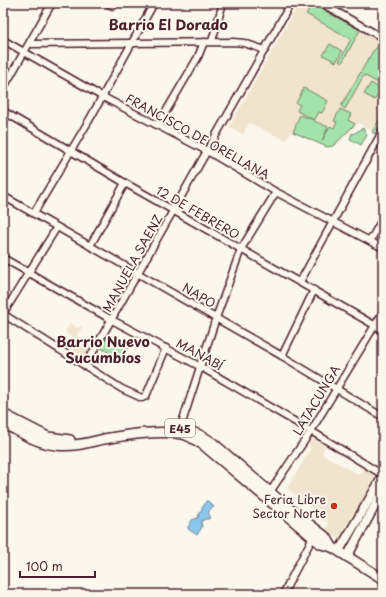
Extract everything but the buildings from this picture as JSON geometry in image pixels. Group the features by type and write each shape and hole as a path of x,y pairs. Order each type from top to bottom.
{"main road":[{"name":"E45","path":"3,414 48,437 64,440 81,440 153,427 179,431 202,444 268,495 315,533 321,544 335,549 383,579"},
{"name":"E45","path":"3,423 33,439 45,444 57,446 71,446 107,439 179,431"},
{"path":"335,549 383,475"},
{"path":"347,557 383,491"}],"street":[{"path":"3,89 52,3"},
{"path":"107,3 113,6 114,3"},
{"path":"34,213 103,97 154,3"},
{"path":"212,41 223,3"},
{"name":"MANUELA SAENZ","path":"85,366 291,3"},
{"path":"321,3 383,38"},
{"name":"FRANCISCO DE ORELLANA","path":"3,40 103,97 207,151 276,192 383,248"},
{"path":"30,44 131,44 212,41 244,43 265,50"},
{"path":"158,125 198,56 204,42"},
{"name":"12 DE FEBRERO","path":"3,111 125,183 383,330"},
{"path":"300,282 383,130"},
{"path":"90,246 125,183"},
{"path":"179,431 216,318 241,249 276,192"},
{"name":"NAPO","path":"3,196 282,356 383,417"},
{"path":"370,241 383,218"},
{"path":"57,227 3,314 122,389 142,398 144,398 166,348"},
{"name":"MANABÍ","path":"3,258 112,320 201,367 311,430 383,475"},
{"path":"282,356 314,290"},
{"name":"LATACUNGA","path":"268,495 311,430 383,312"},
{"path":"283,594 315,533"}],"shaded area":[{"path":"299,3 318,3 383,39 383,123 377,134 359,123 337,145 307,138 304,134 291,133 285,140 249,123 243,134 229,127"},
{"path":"70,323 78,328 80,326 82,327 76,336 94,347 85,361 65,349 72,337 65,332"},
{"name":"Feria Libre Sector Norte","path":"313,439 325,446 322,454 359,475 364,468 375,474 375,477 343,536 339,539 325,530 329,524 287,488 310,450 309,444"}],"green space":[{"path":"312,4 360,30 342,63 339,61 351,39 306,14"},
{"path":"330,44 342,51 336,62 323,55"},
{"path":"378,46 383,49 378,60 383,63 383,86 364,75 345,109 341,106 373,51"},
{"path":"371,83 381,89 375,100 364,94"},
{"path":"304,88 328,101 322,113 319,112 314,121 328,127 322,141 330,126 334,128 337,122 334,121 340,109 351,114 348,120 355,124 333,146 327,147 293,132 300,115 314,120 297,111 300,105 296,103"},
{"path":"383,114 383,122 375,134 372,132"},
{"path":"363,128 367,135 361,145 350,139 352,133 353,134"},
{"path":"108,335 129,347 121,360 101,348"}],"water":[{"path":"206,501 214,507 209,511 209,519 201,521 202,527 197,535 188,529 188,527 192,520 198,518"}],"place":[{"name":"Feria Libre Sector Norte","path":"334,506"}],"district":[{"name":"Barrio El Dorado","path":"168,24"},
{"name":"Barrio Nuevo Sucumbíos","path":"103,350"}]}
